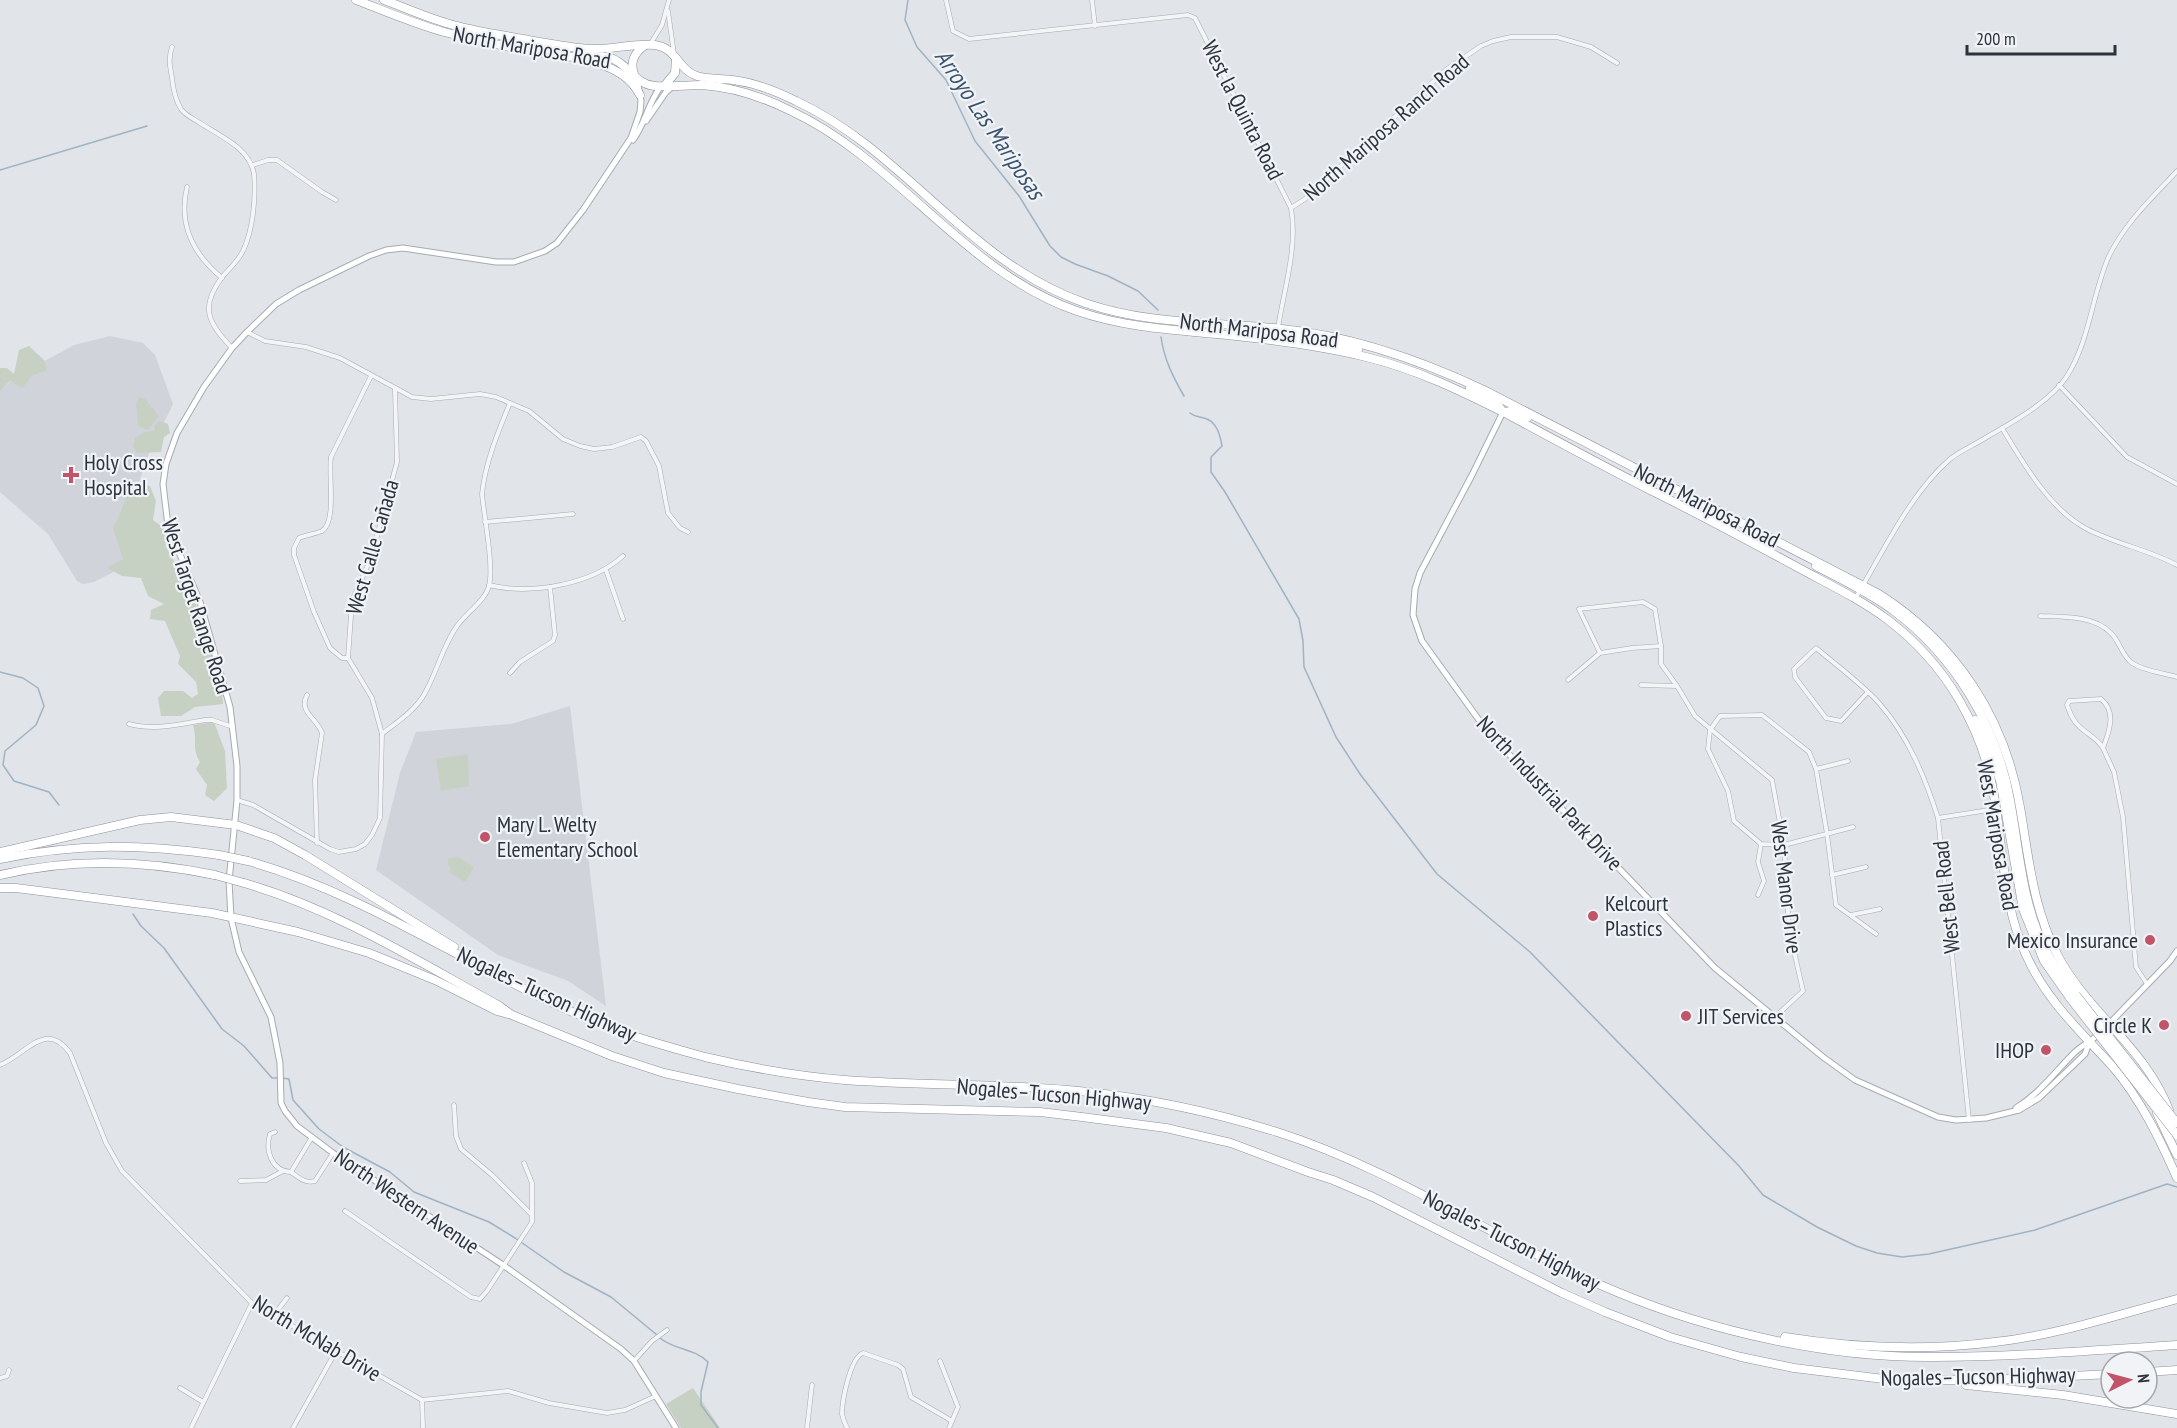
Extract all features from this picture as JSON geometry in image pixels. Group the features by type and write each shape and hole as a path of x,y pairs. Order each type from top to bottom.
{"highway":[{"name":"North Mariposa Road","path":"356,0 440,31 559,56 611,58 622,64 645,84 703,86 735,90 756,96 817,124 850,145 987,262 1028,289 1076,311 1106,320 1157,328 1278,328 1324,335 1367,345 1426,365 1484,390 1769,536 1862,588"},
{"name":"North Mariposa Road","path":"384,0 443,22 560,45 599,49 647,45 666,48 694,75 747,83 802,104 827,117 865,143 992,253 1031,279 1083,303 1131,315 1183,327 1327,348 1390,363 1423,375 1503,412 1856,599"},
{"name":"North Mariposa Road","path":"636,77 632,66 634,59 640,49 647,45"},
{"path":"559,56 610,68 629,81 640,95"},
{"path":"667,85 675,73 675,57"},
{"path":"788,109 797,109 802,104"},
{"path":"850,145 860,147 865,143"},
{"path":"918,203 925,206 933,202"},
{"path":"1278,328 1285,334 1360,351 1423,375"},
{"path":"1426,365 1494,402 1502,408 1503,412 1506,410 1516,412 1588,444"},
{"path":"1862,588 1894,611 1937,650 1961,681 1985,722 2006,781 2028,906 2049,957 2073,997 2177,1135"},
{"name":"West Mariposa Road","path":"1862,588 1896,604 1943,645 1973,685 1993,718 2018,794 2032,886 2040,916 2066,970 2090,1002 2128,1043 2157,1084 2177,1135"},
{"name":"West Mariposa Road","path":"1856,599 1882,615 1910,638 1937,668 1958,699 1977,735 1990,775 2006,888 2020,942 2046,990 2066,1017 2092,1041 2143,1110 2177,1179"},
{"path":"1937,668 1973,716 1990,751 2004,799 2023,909 2044,961 2177,1123"},
{"path":"0,852 140,820 171,817 236,825 274,838 305,855 506,979"},
{"name":"Nogales–Tucson Highway","path":"0,859 67,848 117,845 219,855 248,861 284,871 354,901 506,979 606,1026 659,1044 741,1066 845,1080 1086,1092 1185,1108 1234,1120 1281,1133 1362,1166 1616,1292 1733,1330 1782,1341 1874,1354 1930,1358 2177,1346"},
{"name":"Nogales–Tucson Highway","path":"0,875 44,866 92,862 178,868 244,883 276,893 337,919 498,1005 512,1015 583,1046 638,1066 738,1089 845,1107 1040,1112 1166,1128 1231,1143 1373,1197 1562,1293 1670,1337 1741,1357 1850,1376 1935,1381 2099,1374"},
{"path":"0,888 16,888 212,913 298,932 369,953 435,980 497,1011 512,1015"},
{"path":"2092,1041 2102,1038 2108,1042 2139,1082 2159,1116 2177,1155"},
{"path":"1674,1312 1792,1338 1874,1347 1908,1348 2023,1338 2177,1299"},
{"path":"2159,1371 2177,1370"},
{"path":"1935,1381 2063,1395 2177,1414"}],"street":[{"path":"647,45 660,29 669,0"},
{"path":"946,0 953,31 969,39 1095,26 1092,0"},
{"path":"668,7 675,57"},
{"name":"West la Quinta Road","path":"1095,26 1188,15 1195,18 1292,208 1294,224 1292,248 1278,328"},
{"name":"North Mariposa Ranch Road","path":"1292,208 1305,199 1447,69 1481,46 1511,38 1557,37 1591,47 1617,63"},
{"path":"172,47 169,56 172,81 182,110 241,149 252,165 255,183 248,240 210,300 209,314 215,329 232,348"},
{"path":"627,146 638,122 640,95 636,77"},
{"path":"627,146 666,92 667,85"},
{"path":"638,132 651,102 667,85"},
{"name":"West Target Range Road","path":"231,918 229,881 237,800 233,728 226,690 200,602 168,526 164,504 164,484 166,464 177,433 204,387 232,348 265,313 299,290 386,250 403,248 427,250 496,262 514,262 546,251 557,243 584,210 627,146"},
{"path":"252,165 277,160 336,200"},
{"path":"1856,599 1925,484 1951,458 2038,404 2067,376 2083,342 2109,257 2122,231 2177,171"},
{"path":"187,187 184,200 186,226 192,244 201,258 222,278"},
{"path":"247,332 265,341 322,351 356,366 412,397 483,394 530,411 563,439 580,446 594,449 612,447 637,438 644,438 659,466 668,513 680,528 688,532"},
{"path":"237,800 253,805 317,843 339,852 347,852 365,844 372,836 380,818 382,734 372,698 348,658 342,658 330,648 314,612 294,555 294,548 299,538 320,531 327,525 331,508 331,457 371,376"},
{"path":"2059,385 2127,457 2177,484"},
{"name":"West Calle Cañada","path":"348,658 352,601 371,558 397,462 394,389"},
{"path":"382,734 417,705 425,693 450,637 489,585 483,483 510,404"},
{"name":"North Industrial Park Drive","path":"1503,412 1420,573 1413,602 1416,627 1428,648 1491,734 1715,968 1836,1068 1855,1080 1930,1114 1947,1119 1969,1120 2001,1115 2027,1106 2048,1086 2078,1049 2092,1041 2177,951"},
{"path":"2002,428 2041,487 2064,512 2086,529 2177,565"},
{"path":"485,522 573,514"},
{"path":"489,585 507,588 550,587 606,570 623,556"},
{"path":"606,570 623,619"},
{"path":"510,673 520,662 553,642 555,635 550,587"},
{"path":"1600,654 1579,609 1643,602 1655,609 1661,646 1661,664 1695,716 1710,729"},
{"path":"2040,616 2081,618 2102,627 2111,633 2130,662 2139,667 2177,677"},
{"path":"1568,680 1600,654 1661,646"},
{"name":"West Bell Road","path":"1867,693 1841,721 1826,717 1795,677 1794,669 1816,648 1878,702 1904,738 1925,779 1938,818 1969,1120"},
{"path":"1641,685 1677,686"},
{"path":"307,695 303,703 305,710 322,733 315,780 317,843"},
{"path":"2103,748 2110,725 2110,711 2107,703 2102,699 2069,700 2067,705 2072,717 2079,727 2093,736 2103,748 2114,772 2123,817 2136,967 2147,985"},
{"path":"1853,827 1827,834 1784,845 1761,844 1734,821 1728,791 1708,749 1710,729 1720,716 1762,715 1809,752 1816,769 1827,834 1836,905 1876,934"},
{"path":"129,724 143,728 157,728 212,720 233,728"},
{"name":"West Manor Drive","path":"1710,729 1772,780 1784,845 1789,929 1803,991 1775,1017"},
{"path":"1816,769 1848,761"},
{"path":"1938,818 1996,808"},
{"name":"West Manor Drive","path":"1758,895 1764,880 1758,862 1761,844"},
{"path":"1832,875 1866,867"},
{"path":"1850,915 1880,909"},
{"name":"North Western Avenue","path":"231,918 239,952 271,1017 280,1063 281,1103 289,1118 333,1153 503,1265 621,1349 634,1361 676,1428"},
{"name":"North McNab Drive","path":"0,1065 14,1058 38,1040 46,1038 59,1042 70,1053 106,1143 122,1171 252,1303 422,1400"},
{"path":"454,1105 456,1136 461,1149 492,1175 531,1215"},
{"path":"275,1132 270,1134 267,1142 274,1165 307,1182 315,1181 333,1153"},
{"path":"291,1172 312,1137"},
{"path":"345,1211 471,1297 480,1299 530,1227 532,1183 524,1163"},
{"path":"240,1181 266,1180 283,1171"},
{"path":"274,1315 287,1298"},
{"path":"191,1428 252,1303"},
{"path":"634,1361 652,1341 667,1330"},
{"path":"293,1428 336,1351"},
{"path":"847,1428 842,1414 844,1394 855,1360 859,1355 867,1353 903,1368 911,1397 952,1420"},
{"path":"940,1361 958,1407 949,1428"},
{"path":"0,1378 7,1376 9,1370"},
{"path":"807,1428 812,1385"},
{"path":"180,1388 203,1402"},
{"path":"423,1428 422,1400 508,1392 549,1403 607,1413 625,1410 656,1396"}],"shaded area":[{"name":"Holy Cross Hospital","path":"110,336 143,343 155,355 173,404 147,458 136,492 131,563 94,582 83,584 77,581 48,534 0,492 0,391 17,376 74,345"},
{"name":"Mary L. Welty Elementary School","path":"570,706 606,1006 568,981 498,955 376,870 400,773 416,732 511,724"}],"green space":[{"path":"29,346 44,360 47,370 32,376 22,388 10,381 0,391 0,368 7,368 14,374 19,350"},
{"path":"139,397 145,399 159,416 148,430 138,426 136,403"},
{"path":"160,421 168,424 170,433 164,437 161,452 137,453 133,446 135,438 145,432 154,431 155,424"},
{"path":"133,482 150,486 156,501 153,520 164,528 166,547 199,611 204,637 216,660 212,668 213,684 222,690 223,704 195,707 181,716 161,716 158,698 164,691 183,691 192,698 198,694 196,682 178,664 180,656 165,621 150,619 151,610 164,604 148,596 141,578 122,576 107,568 123,559 113,528"},
{"path":"214,722 225,751 227,788 214,801 205,795 207,785 196,769 200,762 196,752 193,725"},
{"path":"468,754 469,786 441,791 436,759"},
{"path":"458,857 474,867 465,882 449,872 451,868 448,865 448,858"},
{"path":"693,1388 720,1428 681,1428 666,1404"}],"waterway":[{"name":"Arroyo Las Mariposas","path":"908,0 905,20 917,47 946,80 975,141 1019,196 1050,246 1061,257 1138,291 1158,310"},
{"path":"0,170 147,126"},
{"path":"1161,337 1164,353 1184,396"},
{"path":"1190,413 1212,422 1217,429 1222,446 1211,457 1211,472 1299,619 1304,667 1336,737 1360,774 1437,874 1530,952 1739,1166 1763,1195 1817,1227 1856,1246 1877,1253 1902,1257 1929,1254 2035,1230 2167,1184 2177,1187"},
{"path":"0,672 23,678 38,688 44,706 36,725 5,751 3,765 14,781 49,792 59,805"},
{"path":"133,914 141,926 164,948 222,1029 244,1046 272,1078 277,1078"},
{"path":"282,1078 289,1079 293,1100 319,1129 343,1147 390,1172 414,1192 489,1222 564,1272 611,1297 657,1335"},
{"path":"660,1338 671,1345 697,1354 708,1362 701,1392 701,1405 718,1428"}],"place":[{"name":"Holy Cross Hospital","path":"71,475"},
{"name":"Mary L. Welty Elementary School","path":"485,837"},
{"name":"Kelcourt Plastics","path":"1593,916"},
{"name":"Mexico Insurance","path":"2150,940"},
{"name":"JIT Services","path":"1686,1016"},
{"name":"Circle K","path":"2164,1025"},
{"name":"IHOP","path":"2046,1050"}]}
